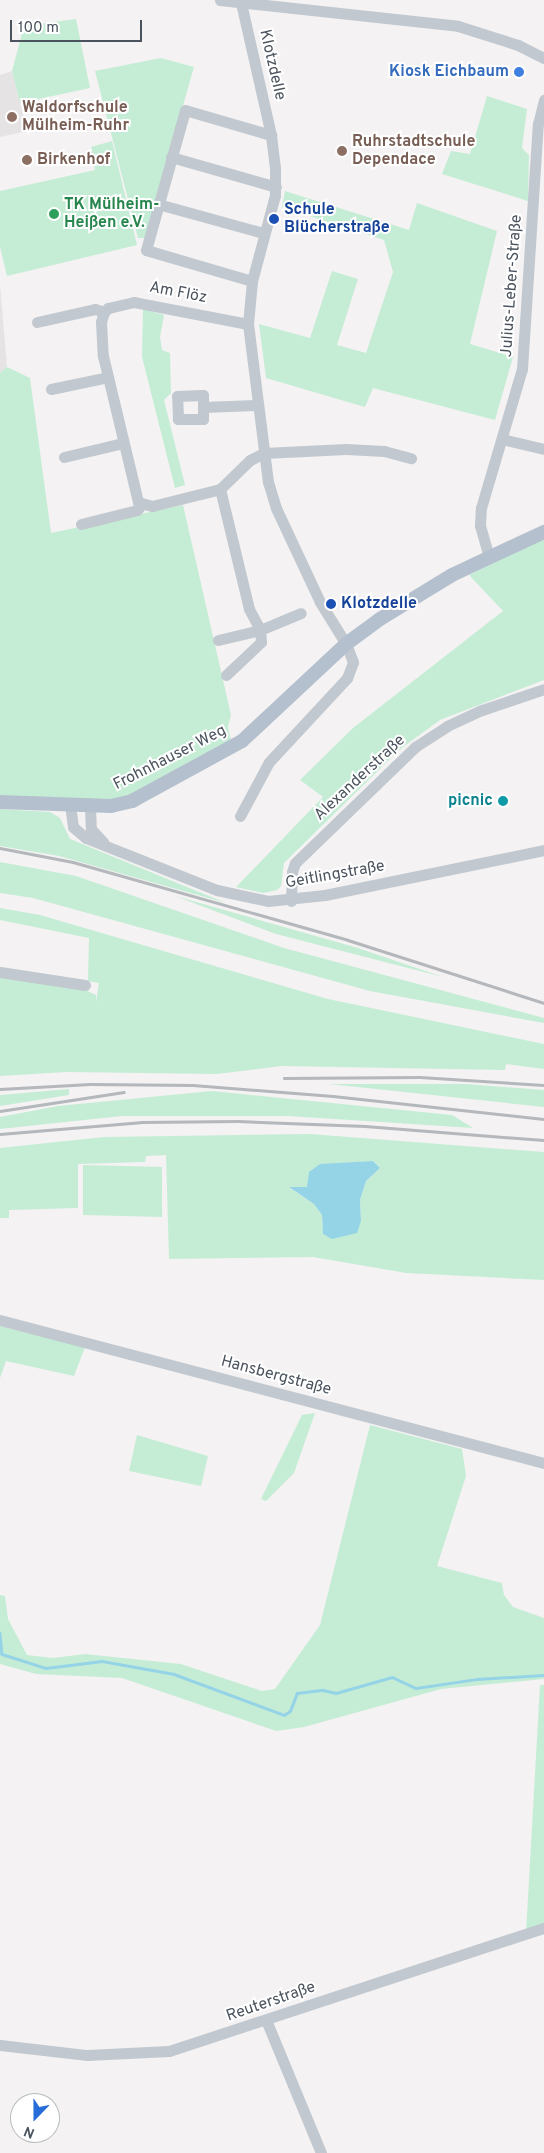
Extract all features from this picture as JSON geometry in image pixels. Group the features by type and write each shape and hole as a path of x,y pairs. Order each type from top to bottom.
{"main road":[{"name":"Frohnhauser Weg","path":"0,802 111,806 132,801 227,752 276,711 346,644 443,580 544,532"}],"street":[{"path":"220,0 458,26 518,45 544,58"},
{"name":"Klotzdelle","path":"241,2 271,135 276,187 252,281 248,324 264,453 276,508 320,602 346,644"},
{"name":"Julius-Leber-Straße","path":"489,557 480,525 481,508 522,369 526,346 540,156 538,124 544,100"},
{"path":"252,281 146,250 185,110 271,135"},
{"path":"171,156 276,187"},
{"path":"158,204 263,233"},
{"name":"Am Flöz","path":"37,322 95,309 104,312 108,308 134,302 248,324"},
{"path":"104,312 101,322 108,376 136,496 142,504 152,506 220,490 250,460 264,453 346,449 384,451 411,458"},
{"path":"51,389 108,376"},
{"path":"203,407 257,405"},
{"path":"502,439 544,449"},
{"path":"64,457 123,443"},
{"path":"220,490 248,609 260,630 261,642 226,675"},
{"path":"81,524 137,510 142,504"},
{"path":"218,640 260,630 301,613"},
{"path":"240,816 268,762 352,670 346,644"},
{"name":"Alexanderstraße","path":"291,901 292,872 295,863 415,747 447,726 482,710 544,690"},
{"name":"Geitlingstraße","path":"70,805 70,818 77,833 237,896 291,901 544,850"},
{"name":"Geitlingstraße","path":"90,806 91,829 109,846"},
{"path":"0,972 85,985"},
{"name":"Hansbergstraße","path":"0,1320 544,1463"},
{"name":"Reuterstraße","path":"0,2045 87,2055 146,2054 202,2043 544,1928"},
{"path":"266,2020 321,2153"}],"shaded area":[{"name":"Waldorfschule Mülheim-Ruhr","path":"12,71 27,131 0,137 0,75"},
{"path":"0,285 7,367 0,373"}],"green space":[{"path":"76,19 90,88 20,103 12,71 24,26"},
{"path":"161,58 194,67 145,238 138,238 95,71"},
{"path":"487,96 527,109 522,148 529,155 528,201 442,174 451,151 470,154"},
{"name":"TK Mülheim- Heißen e.V.","path":"112,141 137,245 7,276 0,247 0,191 95,170 91,147"},
{"path":"285,191 409,230 417,203 497,231 470,344 513,357 495,420 373,388 365,407 266,378 259,324 310,338 332,271 358,279 337,345 366,353 393,272 384,240 282,207"},
{"path":"143,309 164,315 160,337 162,350 170,353 171,393 164,400 185,485 175,488 142,357"},
{"path":"7,367 30,378 51,533 183,505 231,715 228,727 231,740 132,794 107,802 0,803 0,373"},
{"path":"544,538 544,680 440,720 399,750 284,863 281,886 277,890 263,893 236,887 323,797 300,780 353,728 503,611 469,575"},
{"path":"0,809 50,812 60,818 70,839 226,903 59,856 0,846"},
{"path":"0,862 76,876 284,948 544,1018 544,1023 370,991 33,898 0,893"},
{"path":"175,896 358,948 443,977 276,934"},
{"path":"0,908 40,915 328,999 544,1044 544,1069 506,1064 505,1070 281,1066 217,1074 67,1072 0,1076 0,975 81,988 96,995 96,1002 99,983 88,981 89,938 0,920"},
{"path":"329,1084 466,1084 544,1090 544,1107"},
{"path":"69,1089 69,1095 0,1106 0,1095"},
{"path":"212,1091 452,1115 473,1128 288,1116 122,1116 0,1129 0,1117 58,1106"},
{"path":"310,1134 544,1152 544,1280 406,1273 313,1257 169,1259 166,1155 146,1156 145,1162 78,1164 78,1208 9,1210 9,1218 0,1218 0,1148 104,1137","holes":["373,1161 380,1168 366,1181 360,1200 361,1221 323,1234 322,1215 314,1204 290,1188 307,1187 320,1165"]},
{"path":"83,1165 162,1167 162,1217 83,1215"},
{"path":"0,1326 85,1347 74,1376 6,1361 0,1378"},
{"path":"315,1413 294,1473 266,1501 261,1499 302,1415"},
{"path":"370,1425 462,1449 466,1476 437,1566 502,1583 504,1595 513,1607 544,1618 544,1679 441,1689 304,1727 276,1731 122,1678 36,1674 0,1664 0,1595 5,1596 8,1619 27,1655 53,1658 85,1654 181,1664 262,1691 275,1689 320,1625"},
{"path":"137,1435 208,1456 201,1486 129,1471"},
{"path":"540,1685 544,1685 544,1924 526,1933"}],"water":[{"path":"373,1161 380,1168 366,1181 360,1200 361,1221 357,1233 332,1239 323,1234 322,1215 314,1204 289,1187 307,1187 309,1172 320,1164"}],"waterway":[{"path":"0,1633 2,1654 46,1668 102,1661 174,1674 284,1715 290,1711 297,1693 323,1690 336,1693 392,1677 416,1688 477,1679 544,1675"}],"railway":[{"path":"0,848 73,862 348,940 544,1003"},
{"path":"284,1078 420,1077 544,1085"},
{"path":"0,1089 90,1084 193,1085 333,1096 544,1119"},
{"path":"0,1111 124,1092"},
{"path":"0,1134 142,1122 238,1121 365,1126 544,1140"}],"place":[{"name":"Kiosk Eichbaum","path":"519,72"},
{"name":"Waldorfschule Mülheim-Ruhr","path":"12,117"},
{"name":"Ruhrstadtschule Dependace","path":"342,151"},
{"name":"Birkenhof","path":"27,160"},
{"name":"TK Mülheim- Heißen e.V.","path":"54,214"},
{"name":"Schule Blücherstraße","path":"274,219"},
{"name":"Klotzdelle","path":"331,604"},
{"name":"picnic","path":"503,801"}]}
